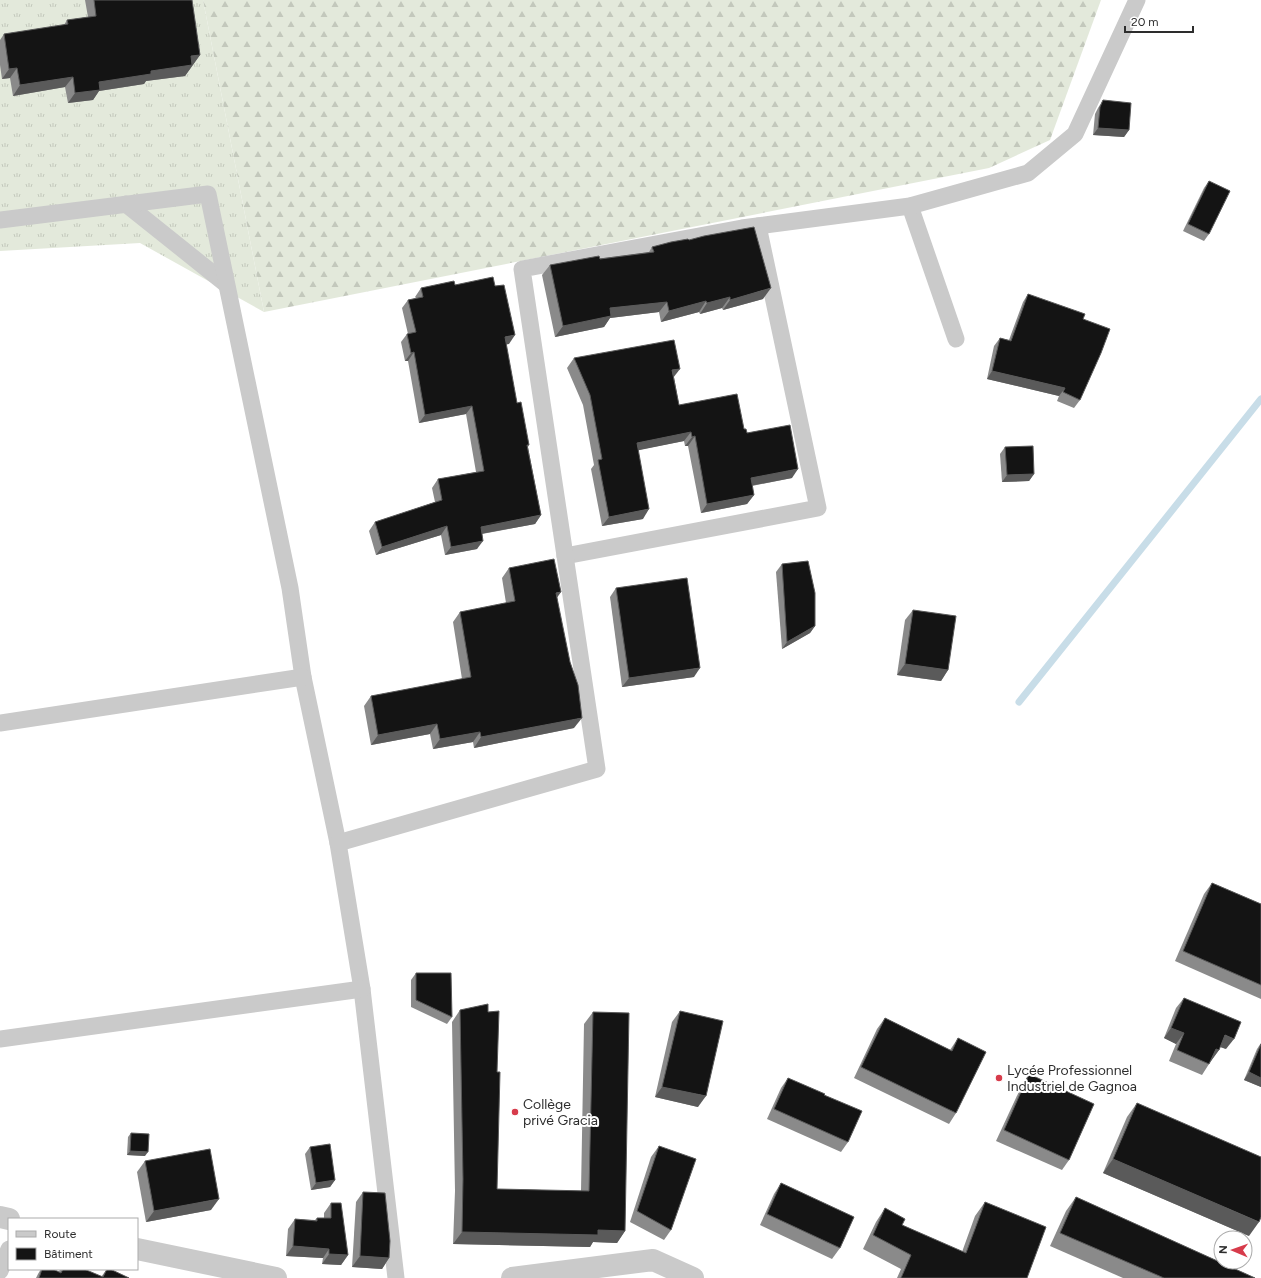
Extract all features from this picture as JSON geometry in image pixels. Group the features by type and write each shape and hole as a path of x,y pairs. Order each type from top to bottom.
{"street":[{"path":"338,843 597,769 522,269 758,226 910,206 1028,173 1075,134 1137,0"},
{"path":"0,220 208,194 290,588 303,677 338,843 362,989 396,1278"},
{"path":"126,204 226,284"},
{"path":"910,206 956,339"},
{"path":"566,556 818,508 758,226"},
{"path":"0,723 303,677"},
{"path":"0,1039 362,989"},
{"path":"138,1249 276,1278"},
{"path":"0,1271 8,1251"},
{"path":"512,1278 653,1260 693,1278"}],"green space":[{"path":"0,0 203,0 264,312 140,243 0,251"},
{"path":"203,0 1101,0 1050,140 989,168 264,312"}],"building":[{"path":"94,0 192,0 200,55 191,56 192,65 151,71 151,74 99,82 100,90 75,93 73,77 20,85 17,68 9,69 4,34 68,24 67,20 96,16"},
{"path":"1103,100 1131,103 1129,130 1098,128 1100,107"},
{"path":"1209,181 1230,191 1209,234 1188,224"},
{"path":"754,227 771,288 730,300 730,297 707,303 706,301 669,311 667,302 610,308 611,316 563,326 550,265 599,256 600,259 654,252 652,247 671,242 689,240"},
{"path":"493,277 495,286 504,285 515,335 505,337 517,403 521,402 529,445 527,445 541,515 481,527 483,541 451,547 447,526 382,547 375,522 442,500 438,479 484,471 472,406 425,415 414,352 411,353 407,334 416,332 408,300 423,297 421,288 454,281 455,285"},
{"path":"1028,294 1085,314 1083,319 1110,329 1080,400 1063,392 1065,388 992,371 1000,338 1011,341"},
{"path":"674,340 680,369 672,370 679,405 737,394 744,429 746,429 747,433 790,425 798,469 751,478 754,495 707,504 695,436 692,437 691,432 637,443 649,509 609,517 598,460 602,459 590,395 574,358"},
{"path":"1033,446 1034,474 1007,475 1005,447"},
{"path":"554,559 561,592 556,593 570,662 578,685 582,718 481,737 480,732 440,739 437,724 378,735 371,696 471,677 460,612 515,601 509,568"},
{"path":"808,561 815,593 815,626 787,642 782,564"},
{"path":"687,578 700,668 629,678 616,588"},
{"path":"913,610 956,616 948,670 905,664"},
{"path":"1212,883 1261,904 1261,985 1183,951"},
{"path":"416,973 451,973 452,1017 416,1000"},
{"path":"1184,998 1241,1022 1234,1039 1225,1035 1219,1050 1216,1049 1209,1064 1177,1050 1184,1033 1171,1028"},
{"path":"488,1004 488,1012 499,1011 497,1072 500,1072 497,1189 589,1191 593,1012 629,1013 625,1231 598,1230 598,1235 462,1232 463,1179 460,1010"},
{"path":"680,1011 723,1021 706,1096 662,1087"},
{"path":"885,1018 952,1051 958,1038 986,1052 956,1113 861,1067"},
{"path":"1261,1044 1261,1078 1249,1072"},
{"path":"1029,1074 1094,1104 1069,1160 1004,1130"},
{"path":"788,1078 862,1111 848,1142 774,1109"},
{"path":"1137,1103 1261,1157 1261,1217 1259,1222 1113,1159"},
{"path":"131,1133 149,1134 148,1152 130,1151"},
{"path":"330,1144 335,1180 316,1183 310,1147"},
{"path":"659,1146 696,1159 671,1230 637,1211"},
{"path":"210,1149 219,1199 154,1211 145,1161"},
{"path":"781,1183 854,1217 840,1248 767,1214"},
{"path":"363,1192 385,1193 390,1241 389,1258 360,1256"},
{"path":"1076,1197 1213,1259 1213,1270 1237,1270 1255,1278 1164,1278 1060,1233"},
{"path":"985,1202 1046,1227 1027,1278 901,1278 911,1255 873,1235 885,1208 905,1219 902,1225 966,1253"},
{"path":"331,1203 341,1203 348,1255 329,1254 329,1249 293,1246 295,1219 317,1221 317,1218 331,1218"},
{"path":"42,1270 55,1270 61,1273 62,1270 86,1270 103,1277 106,1270 112,1270 129,1278 39,1278"}],"waterway":[{"path":"1019,702 1261,399"}],"place":[{"name":"Lycée Professionnel Industriel de Gagnoa","path":"999,1078"},
{"name":"Collège privé Gracia","path":"515,1112"}]}
